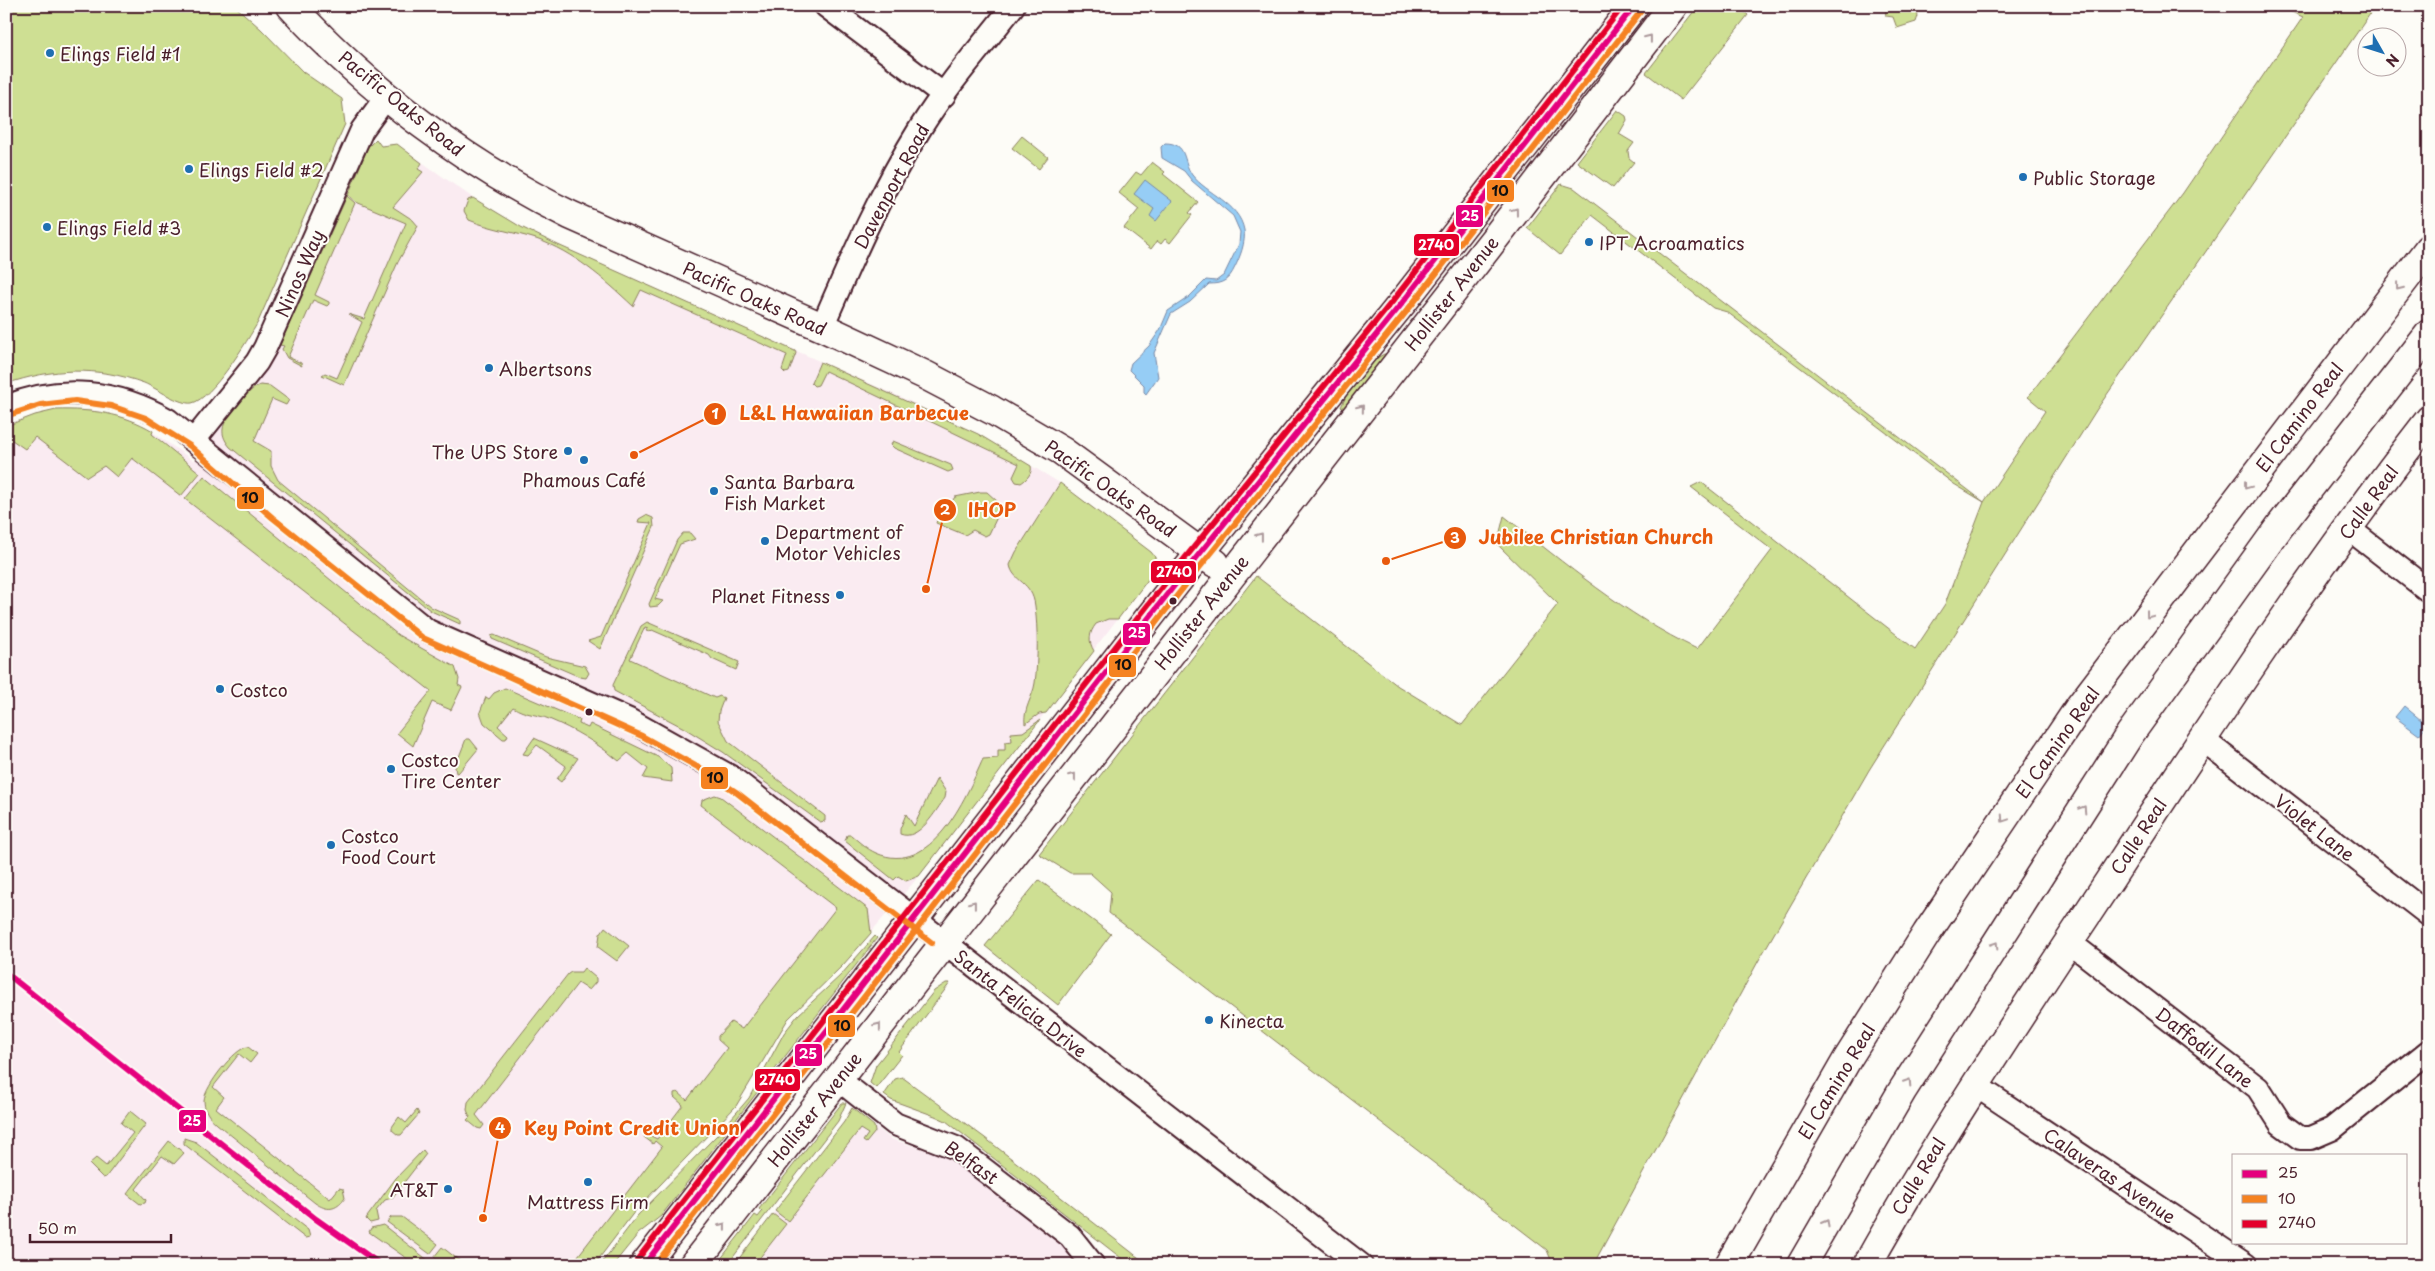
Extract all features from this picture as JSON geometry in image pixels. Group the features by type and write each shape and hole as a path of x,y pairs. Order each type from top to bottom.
{"main road":[{"name":"Pacific Oaks Road","path":"291,6 310,26 387,96 469,158 539,200 822,327 933,380 1062,451 1230,574"},
{"name":"Hollister Avenue","path":"644,1265 1201,551 1421,279 1634,6"},
{"name":"Hollister Avenue","path":"693,1265 1230,574 1483,253 1673,6"},
{"name":"El Camino Real","path":"1728,1265 1859,1041 1927,933 2080,706 2429,248"},
{"path":"1801,1265 1902,1091 2130,734 2280,526 2429,334"},
{"name":"Calle Real","path":"1867,1265 1910,1188 1975,1084 2202,740 2348,528 2429,420"}],"street":[{"name":"Davenport Road","path":"822,327 882,194 922,125 1013,6"},
{"path":"835,8 944,94"},
{"name":"Ninos Way","path":"195,440 257,362 265,348 362,130 387,96"},
{"name":"Santa Felicia Drive","path":"6,407 20,401 57,393 104,395 150,410 195,440 278,511 428,631 629,720 706,762 742,785 1361,1265"},
{"path":"2348,528 2429,591"},
{"name":"Violet Lane","path":"2202,740 2429,915"},
{"name":"Daffodil Lane","path":"2069,942 2258,1088 2281,1124 2300,1138 2312,1138 2332,1129 2429,1051"},
{"name":"Belfast","path":"838,1079 895,1124 956,1148 1070,1236 1088,1256 1093,1265"},
{"name":"Calaveras Avenue","path":"1975,1084 2246,1265"}],"shaded area":[{"path":"376,139 381,146 397,144 410,156 412,155 473,198 521,227 907,400 978,434 1060,483 1151,552 1155,557 1156,569 919,876 843,965 788,1019 736,1106 635,1211 594,1265 6,1265 6,426 35,415 56,410 92,410 127,418 144,426 194,461 247,393 281,342 368,147"},
{"path":"852,1108 891,1139 955,1159 1064,1244 1068,1251 1070,1265 734,1265 844,1122"}],"green space":[{"path":"6,6 235,6 261,29 303,72 342,99 345,124 258,322 229,368 209,391 192,403 175,399 144,383 109,374 92,372 57,372 6,384"},
{"path":"1698,6 1738,6 1748,15 1681,100 1646,73"},
{"path":"1879,6 1917,9 1918,16 1916,22 1897,28 1893,17 1886,16 1885,9"},
{"path":"2278,6 2370,6 2372,11 2360,28 2358,28 2358,31 2097,409 1869,770 1760,958 1593,1265 1553,1265 1547,1250 1109,913 1111,892 1090,873 1070,873 1039,854 1256,576 1398,686 1462,725 1558,604 1497,544 1504,516 1621,605 1645,621 1697,649 1772,550 1691,487 1701,482 1915,649 1945,604 1984,502 2045,411 2028,397 2183,193 2303,17"},
{"path":"1617,110 1626,116 1627,120 1619,134 1634,143 1628,151 1629,158 1634,162 1613,188 1577,162"},
{"path":"1022,136 1048,157 1039,169 1012,148"},
{"path":"376,139 381,146 397,144 422,163 418,169 423,172 393,207 413,220 418,226 398,262 344,385 322,375 325,373 337,378 362,322 348,314 364,319 406,223 356,202 348,195 368,147"},
{"path":"1152,162 1165,172 1163,174 1198,202 1189,213 1192,215 1170,243 1165,239 1161,244 1157,241 1151,249 1124,228 1139,209 1119,193 1136,172 1141,175"},
{"path":"1561,184 1574,188 1984,502 1954,484 1727,312 1713,308 1592,215 1560,255 1527,228"},
{"path":"347,196 355,203 315,295 329,302 329,304 327,306 313,300 288,357 301,363 302,366 287,358 282,349 284,346 280,345"},
{"path":"473,198 521,227 558,245 795,351 796,353 789,372 785,373 782,370 787,355 641,290 633,306 600,276 563,251 536,239 469,220 464,211 468,200"},
{"path":"1384,354 1388,354 1344,409 1341,407 1358,376 1369,364"},
{"path":"820,362 978,434 1031,466 1030,474 1021,483 1016,482 1013,477 1019,464 825,371 818,385 814,386 811,383"},
{"path":"260,385 270,386 289,400 286,405 272,399 254,441 271,451 271,466 278,480 431,607 460,620 460,624 431,611 230,447 223,434 224,424 243,398"},
{"path":"56,410 82,410 106,413 142,425 153,431 152,434 200,473 181,496 132,458 117,477 104,466 87,477 35,437 25,449 12,440 6,447 6,426 35,415"},
{"path":"893,441 951,465 953,470 948,472 894,448 891,445"},
{"path":"204,476 398,635 455,667 459,679 458,685 462,687 451,710 432,702 413,746 397,733 431,691 185,499"},
{"path":"1060,483 1151,552 1155,557 1156,569 1118,619 1108,619 1096,624 1090,637 1094,651 1046,713 1039,714 1025,724 1025,713 1034,688 1036,674 1036,615 1030,591 1015,575 1010,565 1016,552"},
{"path":"987,492 998,502 998,515 989,534 985,536 973,530 965,535 936,523 946,499 952,501 955,497"},
{"path":"646,515 653,518 654,527 600,649 588,641 601,637 651,523 638,522 639,519"},
{"path":"683,533 690,533 695,539 680,544 655,599 663,601 658,606 650,607 649,604 677,540"},
{"path":"647,622 739,662 736,670 712,659 709,655 652,630 650,632 646,631 648,628 645,627 630,659 715,698 720,696 724,698 719,711 718,721 728,741 825,816 825,821 820,822 723,752 684,728 614,691 613,685 641,626"},
{"path":"494,635 546,657 585,666 589,673 586,678 580,677 492,639 491,636"},
{"path":"505,688 580,720 579,724 588,728 590,724 658,757 671,768 672,782 643,778 648,769 628,753 619,761 586,737 549,719 522,712 513,707 498,726 508,735 506,739 503,739 484,723 480,712 486,697 489,699 494,693"},
{"path":"1040,720 919,876 906,881 898,876 894,880 845,841 847,835 851,835 876,853 896,857 914,854 930,844 944,830 967,794 983,759 998,758 998,750 1005,750 1005,742 1012,741 1011,733 1023,732"},
{"path":"534,738 578,758 561,782 557,779 566,766 537,745 528,755 523,754"},
{"path":"466,739 470,739 478,749 459,772 456,773 455,767"},
{"path":"937,778 946,792 945,798 932,817 920,829 907,835 900,834 906,814 914,826"},
{"path":"715,795 721,797 868,909 871,933 843,965 788,1019 736,1106 635,1211 594,1265 571,1265 662,1147 655,1141 653,1144 644,1137 645,1133 657,1139 683,1105 674,1097 674,1093 678,1092 687,1100 727,1048 718,1040 718,1036 731,1022 742,1029 836,908 701,805 702,800"},
{"path":"1039,880 1111,934 1058,1005 985,946"},
{"path":"605,927 629,946 617,961 598,947 600,934"},
{"path":"875,936 877,938 661,1216 638,1234 613,1265 600,1265 638,1215 718,1134 749,1098 784,1033 798,1015 841,975"},
{"path":"584,968 596,978 596,982 589,990 578,983 476,1115 484,1125 481,1129 477,1128 467,1120 470,1117 467,1110 468,1102 568,974 571,972 581,972"},
{"path":"946,983 950,983 899,1052 902,1055 876,1088 870,1083 876,1065 934,991"},
{"path":"248,1047 257,1054 250,1063 239,1054 213,1087 224,1097 216,1108 330,1199 339,1188 343,1189 345,1198 335,1207 327,1208 315,1203 217,1124 208,1114 204,1100 209,1086 236,1053"},
{"path":"902,1077 985,1138 1148,1265 1130,1265 946,1121 891,1100 884,1095 895,1079"},
{"path":"842,1103 846,1103 838,1121 727,1265 716,1265 755,1215 758,1217 762,1212 759,1209"},
{"path":"852,1108 874,1126 875,1132 866,1143 863,1141 868,1134 860,1129 788,1221 775,1211 844,1122"},
{"path":"417,1110 419,1114 401,1135 392,1130 399,1117 406,1123"},
{"path":"130,1111 146,1124 106,1177 103,1178 89,1164 96,1158 106,1166 133,1133 121,1123"},
{"path":"184,1138 196,1142 308,1230 310,1237 305,1238 184,1144"},
{"path":"169,1141 184,1153 174,1164 162,1156 136,1189 146,1200 145,1203 140,1204 127,1194"},
{"path":"423,1150 426,1154 392,1198 385,1200 376,1211 378,1221 370,1223 366,1219 367,1217 396,1178"},
{"path":"773,1214 786,1224 754,1265 734,1265"},
{"path":"391,1217 402,1217 438,1244 430,1254 387,1222"},
{"path":"383,1225 434,1265 416,1265 369,1232 371,1228"},
{"path":"442,1247 465,1265 444,1265 434,1257"}],"water":[{"path":"1165,143 1178,146 1189,170 1198,182 1236,213 1244,230 1244,239 1239,259 1228,278 1222,282 1209,284 1190,302 1171,314 1154,353 1158,377 1146,394 1144,392 1144,385 1129,370 1131,363 1149,346 1160,330 1168,311 1189,297 1206,280 1216,281 1224,275 1239,244 1240,232 1233,216 1192,181 1184,171 1162,158 1161,147"},
{"path":"1145,180 1172,201 1156,221 1150,216 1154,209 1134,194"},
{"path":"2404,706 2427,725 2419,735 2395,717"}],"transit line":[{"name":"2740","path":"637,1260 1173,573 1396,297 1623,6"},
{"name":"25","path":"644,1265 1180,578 1403,302 1634,6"},
{"name":"10","path":"655,1265 1187,583 1410,307 1641,11"},
{"name":"10","path":"9,415 40,405 75,401 111,406 146,418 190,446 273,518 423,638 642,736 701,769 736,792 932,943"},
{"name":"25","path":"6,973 316,1219 381,1265"}],"place":[{"name":"Elings Field #1","path":"50,53"},
{"name":"Elings Field #2","path":"189,169"},
{"name":"Public Storage","path":"2023,177"},
{"name":"Elings Field #3","path":"47,227"},
{"name":"IPT Acroamatics","path":"1589,242"},
{"name":"Albertsons","path":"489,368"},
{"name":"The UPS Store","path":"568,451"},
{"name":"L&L Hawaiian Barbecue","path":"634,455"},
{"name":"Phamous Café","path":"584,460"},
{"name":"Santa Barbara Fish Market","path":"714,491"},
{"name":"Department of Motor Vehicles","path":"765,541"},
{"name":"Jubilee Christian Church","path":"1386,561"},
{"name":"IHOP","path":"926,589"},
{"name":"Planet Fitness","path":"840,595"},
{"name":"Costco","path":"220,689"},
{"name":"Costco Tire Center","path":"391,769"},
{"name":"Costco Food Court","path":"331,845"},
{"name":"Kinecta","path":"1209,1020"},
{"name":"Mattress Firm","path":"588,1182"},
{"name":"AT&T","path":"448,1189"},
{"name":"Key Point Credit Union","path":"483,1218"}]}
